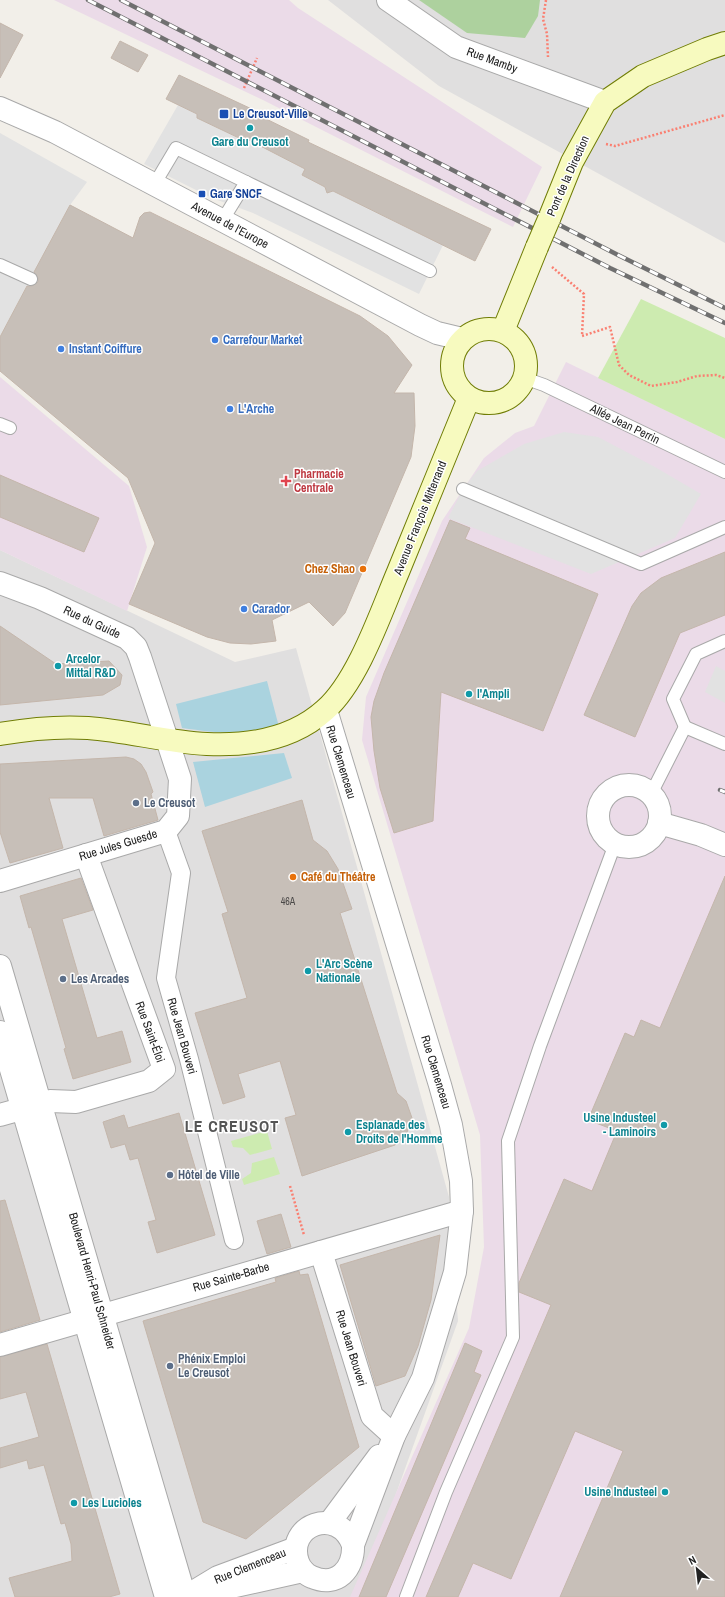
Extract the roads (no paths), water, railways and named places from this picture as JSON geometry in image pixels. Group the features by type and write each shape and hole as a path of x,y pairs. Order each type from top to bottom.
{"main road":[{"name":"Pont de la Direction","path":"506,322 572,162 605,102 643,76 725,43"},
{"path":"506,322 512,336 520,345 525,356 526,367 524,378 515,392 502,401 485,403 469,398 461,391 454,381 451,370 455,348 462,339 471,333 481,329 492,328 506,322"},
{"name":"Avenue François Mitterrand","path":"0,734 63,727 120,732 207,744 243,743 272,740 300,728 326,710 347,683 371,637 469,398"}],"street":[{"name":"Rue Mamby","path":"388,0 456,47 549,80 605,102"},
{"name":"Avenue de l'Europe","path":"0,108 55,132 420,325 437,333 462,339"},
{"name":"Rue du Guide","path":"0,583 40,598 127,638 136,647 168,739"},
{"name":"Rue Clemenceau","path":"326,710 452,1125 461,1181 462,1211 460,1241 455,1272 423,1378 394,1436 353,1545 354,1554 351,1564 346,1571 328,1588 320,1580 311,1577 303,1571 297,1560 296,1548 298,1539 304,1531 320,1522 330,1522 394,1436"},
{"name":"Rue Jules Guesde","path":"0,881 166,831 178,816 180,779 168,739"},
{"path":"624,785 634,785 643,788 651,794 657,802 660,813 659,823 650,839 642,844 633,847 615,844 607,838 601,830 598,816 601,801 615,788 624,785"},
{"path":"659,823 701,835 725,845"},
{"name":"Rue Jean Bouveri","path":"166,831 181,873 166,978 189,1060 234,1240"},
{"name":"Rue Saint-Éloi","path":"0,1115 50,1101 76,1102 149,1081 164,1069 86,854"},
{"name":"Boulevard Henri-Paul Schneider","path":"0,966 32,1106 93,1317 166,1597"},
{"name":"Boulevard Henri-Paul Schneider","path":"0,1032 32,1106"},
{"path":"164,1069 189,1060"},
{"name":"Rue Sainte-Barbe","path":"0,1345 462,1211"},
{"name":"Rue Jean Bouveri","path":"315,1253 372,1416 394,1436"},
{"name":"Boulevard Henri-Paul Schneider","path":"93,1317 185,1597"},
{"path":"330,1522 345,1530 353,1545"},
{"name":"Rue Clemenceau","path":"185,1597 218,1577 296,1548"},
{"name":"Rue Clemenceau","path":"185,1597 303,1571"}],"lane":[{"path":"154,184 176,148 430,271"},
{"path":"222,221 246,182"},
{"path":"0,264 31,279"},
{"name":"Allée Jean Perrin","path":"524,378 544,385 725,472"},
{"path":"463,489 641,564 725,527"},
{"path":"725,641 696,654 673,699 685,727 725,744"},
{"path":"651,794 685,727"},
{"path":"406,1597 446,1492 513,1337 508,1141 540,1046 615,844"}],"water":[{"path":"267,681 279,727 242,733 182,728 176,704"},
{"path":"284,753 292,778 205,807 193,762"}],"railway":[{"path":"88,0 610,268 725,323"},
{"path":"121,0 618,255 725,308"},
{"path":"720,790 725,792"}],"place":[{"name":"Le Creusot-Ville","path":"224,114"},
{"name":"Gare du Creusot","path":"250,128"},
{"name":"Gare SNCF","path":"202,194"},
{"name":"Carrefour Market","path":"215,340"},
{"name":"Instant Coiffure","path":"61,349"},
{"name":"L'Arche","path":"230,409"},
{"name":"Pharmacie Centrale","path":"286,481"},
{"name":"Chez Shao","path":"363,569"},
{"name":"Carador","path":"244,609"},
{"name":"Arcelor Mittal R&D","path":"58,666"},
{"name":"l'Ampli","path":"469,694"},
{"name":"Le Creusot","path":"136,803"},
{"name":"Café du Théâtre","path":"293,877"},
{"name":"L'Arc Scène Nationale","path":"308,971"},
{"name":"Les Arcades","path":"63,979"},
{"name":"Usine Industeel - Laminoirs","path":"664,1125"},
{"name":"Esplanade des Droits de l'Homme","path":"348,1132"},
{"name":"Hôtel de Ville","path":"170,1175"},
{"name":"Phénix Emploi Le Creusot","path":"170,1366"},
{"name":"Usine Industeel","path":"665,1492"},
{"name":"Les Lucioles","path":"74,1503"}],"district":[{"name":"LE CREUSOT","path":"232,1126"}]}
